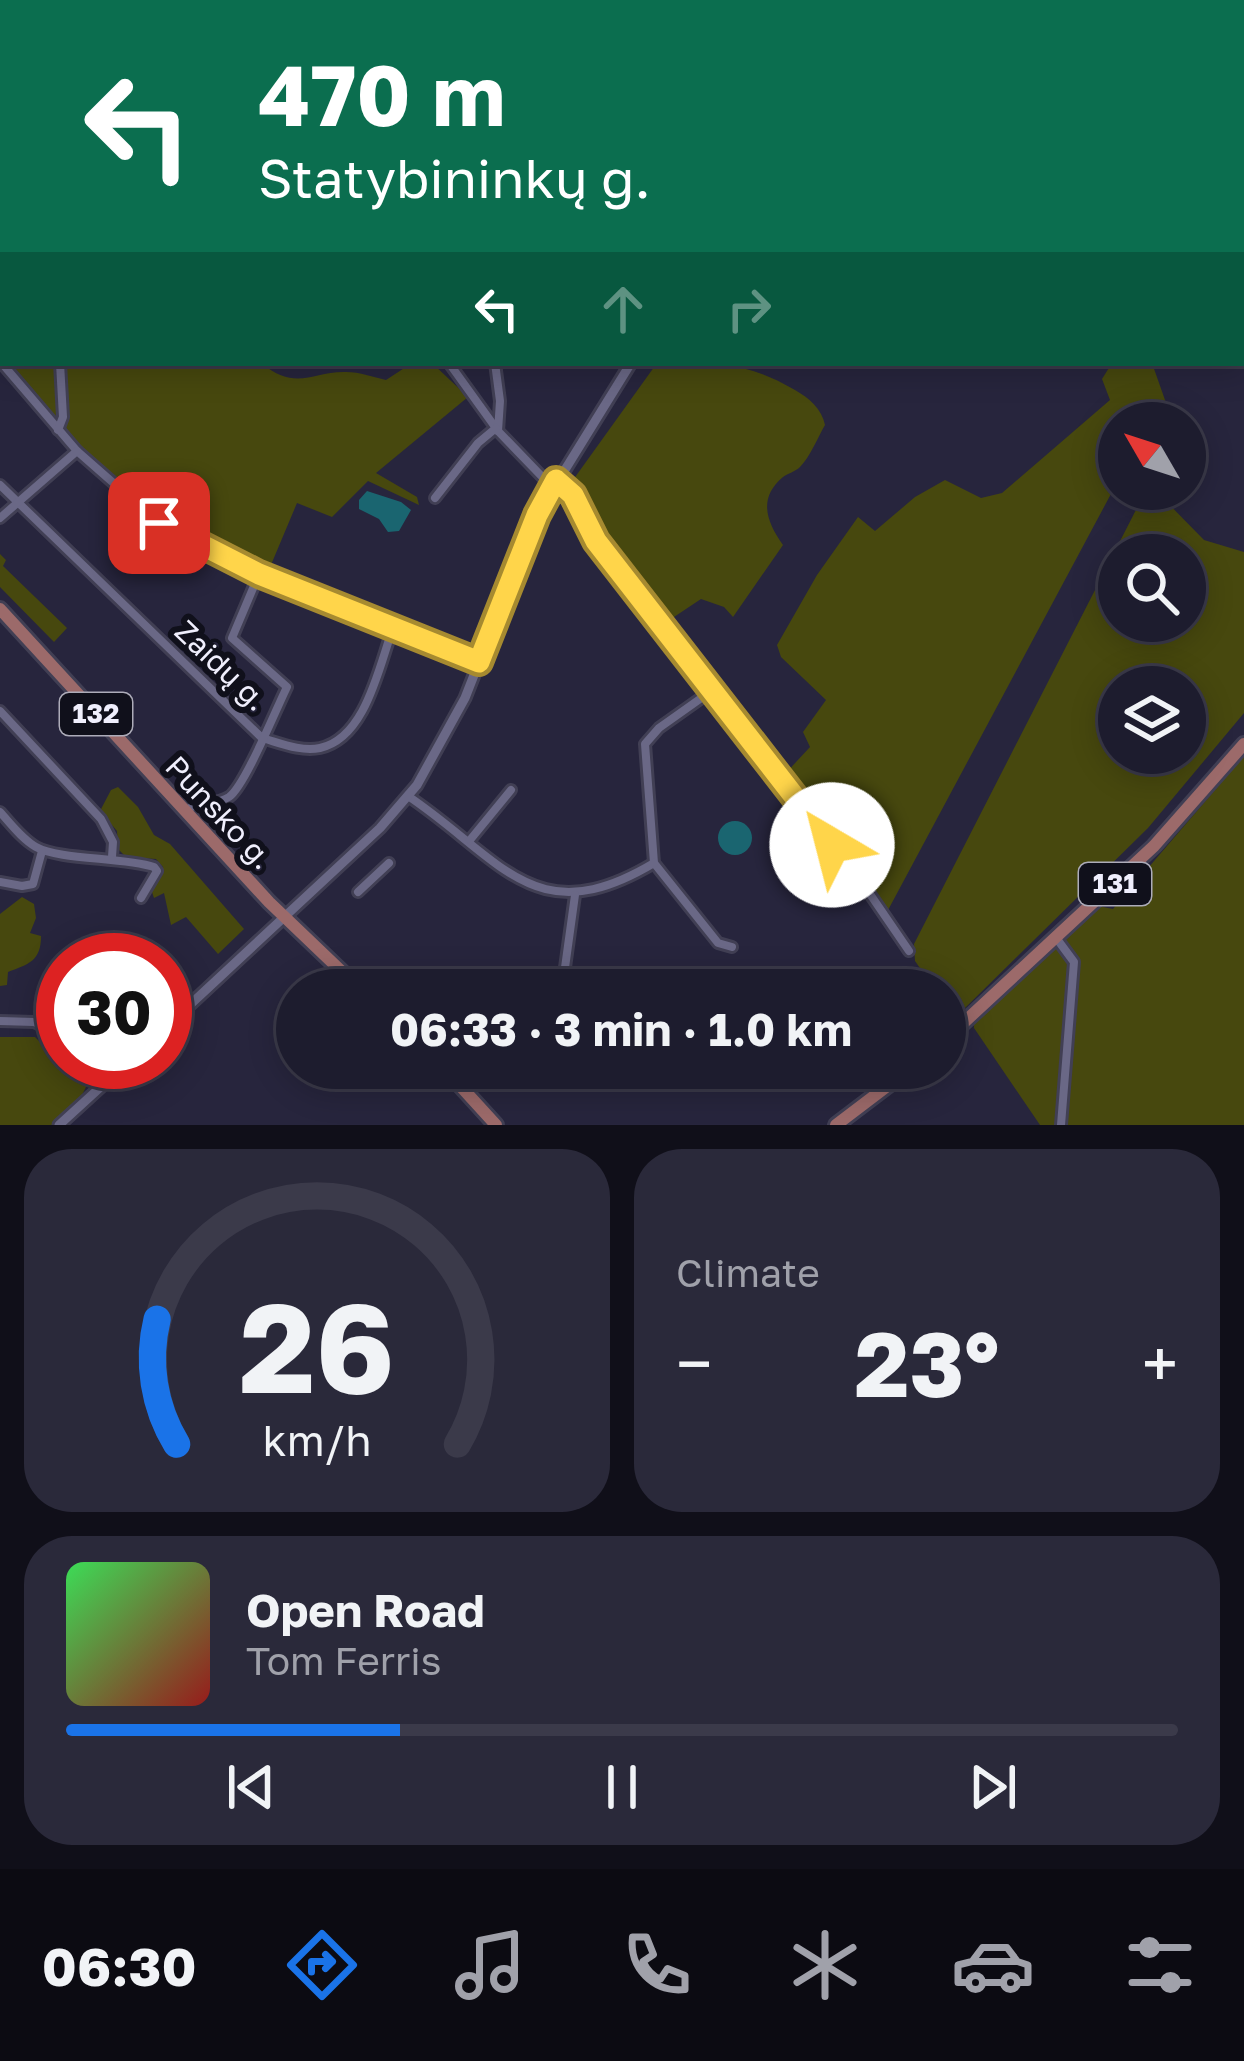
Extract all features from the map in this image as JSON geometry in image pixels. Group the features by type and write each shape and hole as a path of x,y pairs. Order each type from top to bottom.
{"main road":[{"name":"Punsko g.","path":"0,609 283,916 339,969"},
{"name":"131","path":"966,1022 1168,832 1244,744"},
{"path":"463,1089 496,1125"},
{"path":"836,1125 883,1089"}],"street":[{"path":"4,366 77,451 159,523 259,574 479,662"},
{"path":"58,430 63,417 60,366"},
{"path":"451,366 497,429 554,484 573,495 596,541 859,878 909,951"},
{"path":"436,498 478,442 497,429 496,366"},
{"path":"192,1002 374,834 408,796 449,732 537,515 629,366"},
{"path":"0,518 77,451"},
{"name":"Zaidų g.","path":"0,485 262,738 303,749 318,748 348,732 359,716 393,628"},
{"path":"185,811 193,804 235,792 286,688 232,638 259,574"},
{"path":"714,689 658,728 645,744 654,863 718,943 732,947"},
{"path":"0,711 101,819 113,842 112,857"},
{"path":"470,840 511,790"},
{"path":"408,796 529,884 574,895 619,884 654,863"},
{"path":"0,812 42,850 154,867 157,871 141,898"},
{"path":"0,882 33,884 42,850"},
{"path":"358,892 389,863"},
{"path":"565,969 574,895"},
{"path":"1057,939 1074,962 1060,1125"},
{"path":"0,1021 36,1023"},
{"path":"59,1125 99,1089"}],"shaded area":[{"path":"9,366 265,366 295,378 346,372 386,380 407,366 435,366 468,397 376,473 417,497 419,505 368,481 332,517 297,503 268,572 207,546 150,513 73,443"},
{"path":"655,366 728,366 760,373 805,397 818,409 825,425 804,463 770,493 769,518 783,545 733,617 724,607 701,599 665,623 584,517 573,480"},
{"path":"1110,366 1153,366 1165,400 1108,402 1102,379"},
{"path":"1098,410 1098,510 1102,510 887,912 783,776 810,747 803,732 826,700 781,657 777,645 817,575 858,517 875,531 915,497 945,480 981,498 1002,493"},
{"path":"367,491 411,510 399,531 388,532 379,519 359,509 359,500"},
{"path":"1136,510 1175,510 1198,534 1124,534"},
{"path":"1206,541 1244,552 1244,713 1206,759 1206,666 1098,666 1098,774 1193,774 1148,828 966,1007 966,969 921,969 914,944 1098,584 1098,642 1206,642"},
{"path":"0,554 6,560 3,566 67,628 54,642 0,587"},
{"path":"1244,756 1244,1125 1040,1125 974,1023 1098,906 1113,909"},
{"path":"118,787 138,807 154,835 170,844 244,929 218,954 186,917 171,925 164,893 154,898 151,889 163,867 156,859 126,857 118,849 117,831 100,811 111,790"},
{"path":"735,821 747,826 752,838 747,850 735,855 723,850 718,838 723,826"},
{"path":"22,897 34,904 36,918 30,933 36,935 36,955 8,972 7,985 0,986 0,914"},
{"path":"0,1037 35,1037 36,1089 85,1089 78,1103 52,1125 0,1125"}],"route":[{"path":"159,523 259,574 479,662 537,515 556,480 573,495 596,541 832,845"}]}
